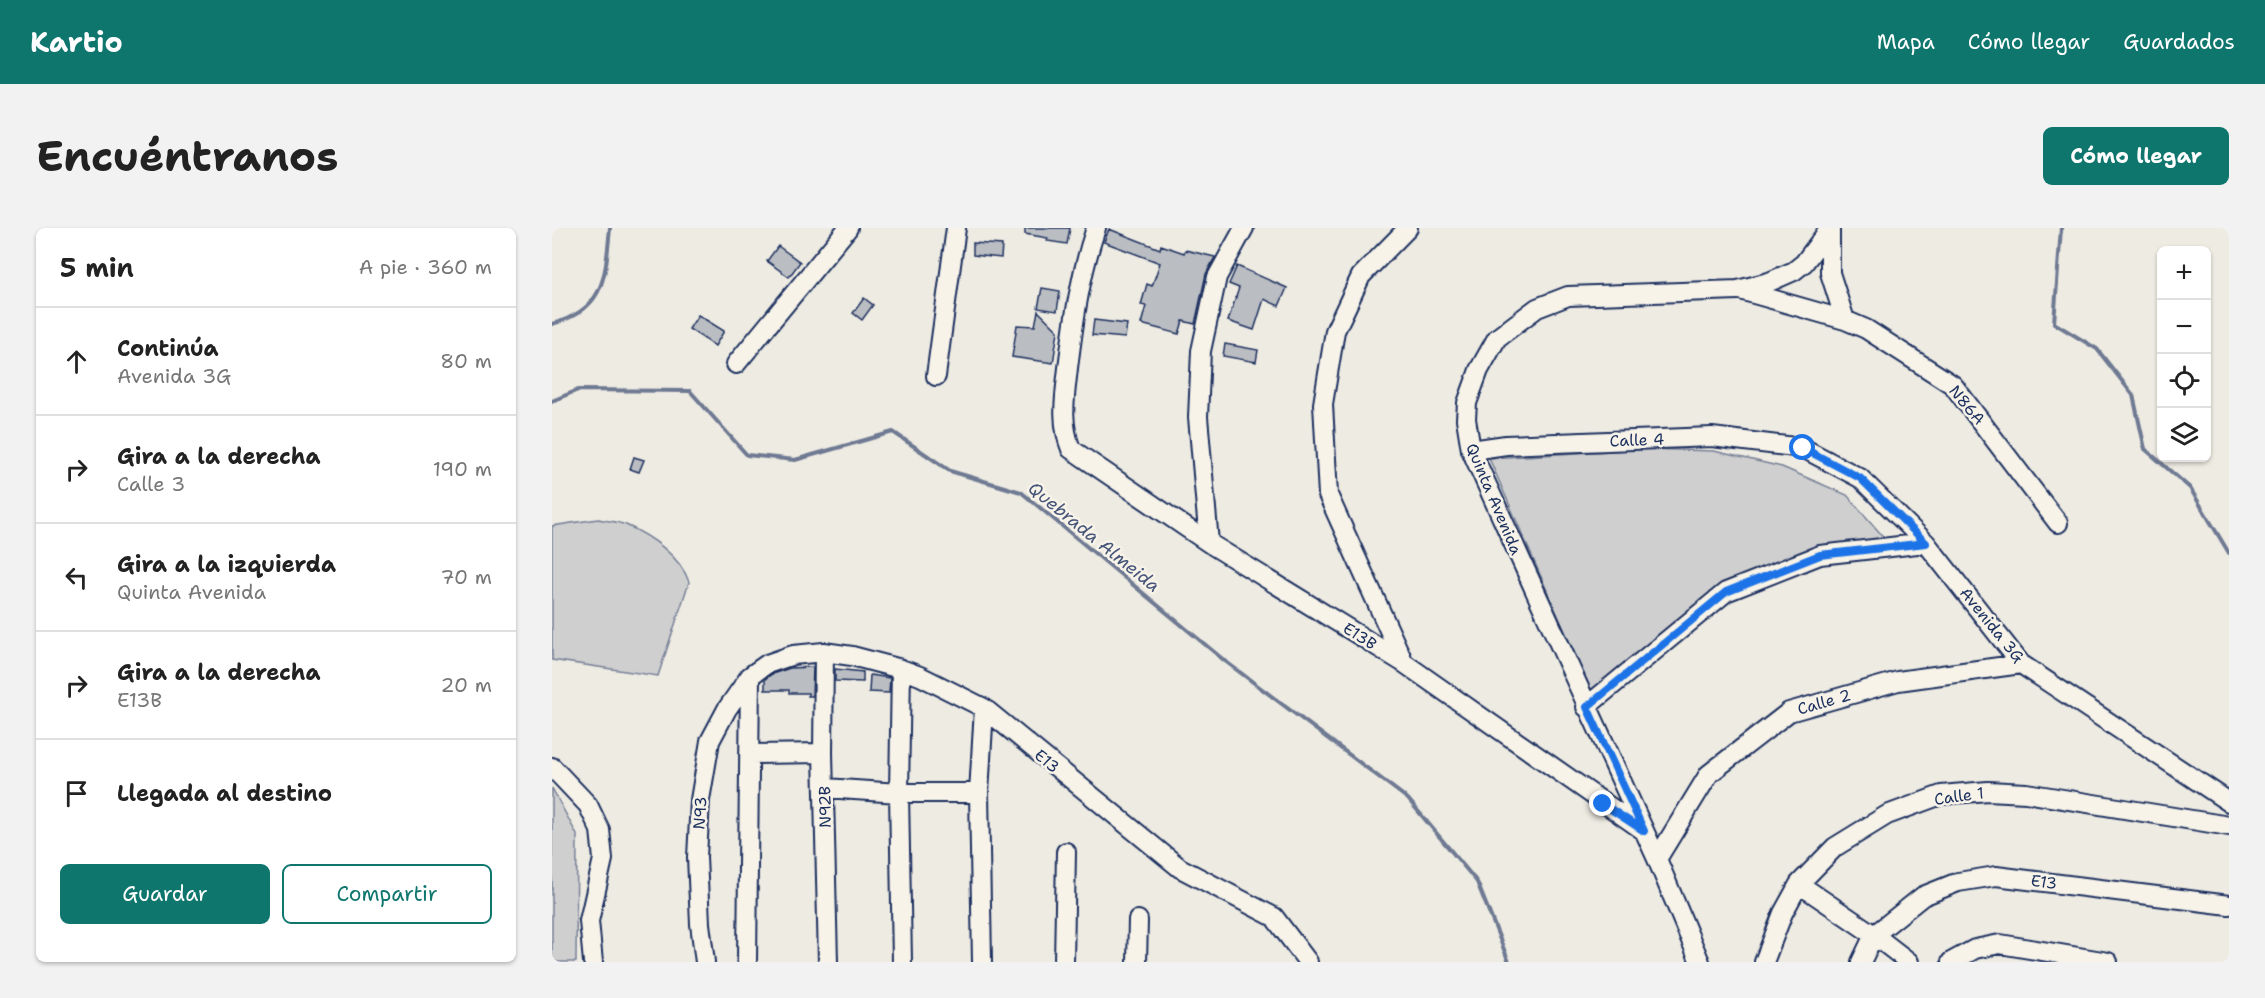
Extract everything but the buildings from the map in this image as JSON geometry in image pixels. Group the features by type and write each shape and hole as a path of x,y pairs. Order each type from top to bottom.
{"street":[{"path":"736,364 849,228"},
{"path":"936,376 956,228"},
{"name":"E13B","path":"1096,228 1075,305 1064,413 1065,434 1071,449 1209,543 1404,663 1644,831"},
{"path":"1209,543 1198,417 1201,351 1217,277 1244,228"},
{"path":"1404,663 1328,495 1323,404 1335,331 1361,276 1408,228"},
{"path":"1830,229 1830,273 1845,320"},
{"name":"Quinta Avenida","path":"1700,962 1657,859 1471,450 1466,419 1467,403 1479,370 1497,338 1537,308 1556,300 1584,295 1738,290 1769,282 1794,271 1810,257 1830,229"},
{"name":"N86A","path":"1738,290 1845,320 1866,329 1953,385 2058,523"},
{"name":"Calle 4","path":"1471,450 1506,445 1712,437 1803,448"},
{"name":"Avenida 3G","path":"1803,448 1860,478 1926,543 2021,664 2229,802"},
{"path":"1587,707 1726,592 1820,555 1926,543"},
{"name":"E13","path":"750,676 767,664 793,655 824,652 852,656 901,669 921,676 984,708 1180,868 1274,917 1308,962"},
{"name":"N92B","path":"824,652 823,753 828,962"},
{"name":"Calle 2","path":"1657,859 1709,774 1789,712 1898,681 2021,664"},
{"path":"901,669 899,793 903,962"},
{"path":"747,962 750,676"},
{"name":"N93","path":"705,962 700,924 698,868 700,800 710,741 727,709 750,676"},
{"path":"982,962 979,793 984,708"},
{"path":"749,754 823,753"},
{"path":"552,767 588,805 600,830 603,860 589,921 592,962"},
{"path":"825,788 899,793 979,793"},
{"name":"Calle 1","path":"1764,962 1783,913 1799,884 1834,847 1887,815 1941,795 1988,791 2026,793 2229,826"},
{"path":"1064,962 1066,852"},
{"name":"E13","path":"1874,935 1923,896 1958,882 1996,876 2229,905"},
{"path":"1799,884 1909,962"},
{"path":"1137,962 1138,920"},
{"path":"1861,962 1874,935"},
{"path":"1951,962 1975,949 2000,944 2108,962"}],"shaded area":[{"path":"1645,449 1714,451 1782,467 1847,495 1888,542 1718,590 1591,691 1489,458"},
{"path":"598,519 626,525 655,541 672,555 689,582 658,676 552,660 552,526"},
{"path":"552,788 577,835 576,962 552,962"}],"waterway":[{"path":"552,324 570,318 593,300 604,276 610,228"},
{"path":"2061,228 2054,323 2097,349 2133,395 2145,449 2190,488 2229,553"},
{"name":"Quebrada Almeida","path":"552,401 578,390 690,391 747,455 795,460 893,432 950,471 1021,492 1225,661 1408,799 1477,882 1509,962"}],"route":[{"path":"1603,804 1644,831 1587,707 1726,592 1820,555 1926,543 1860,478 1803,448"}]}
